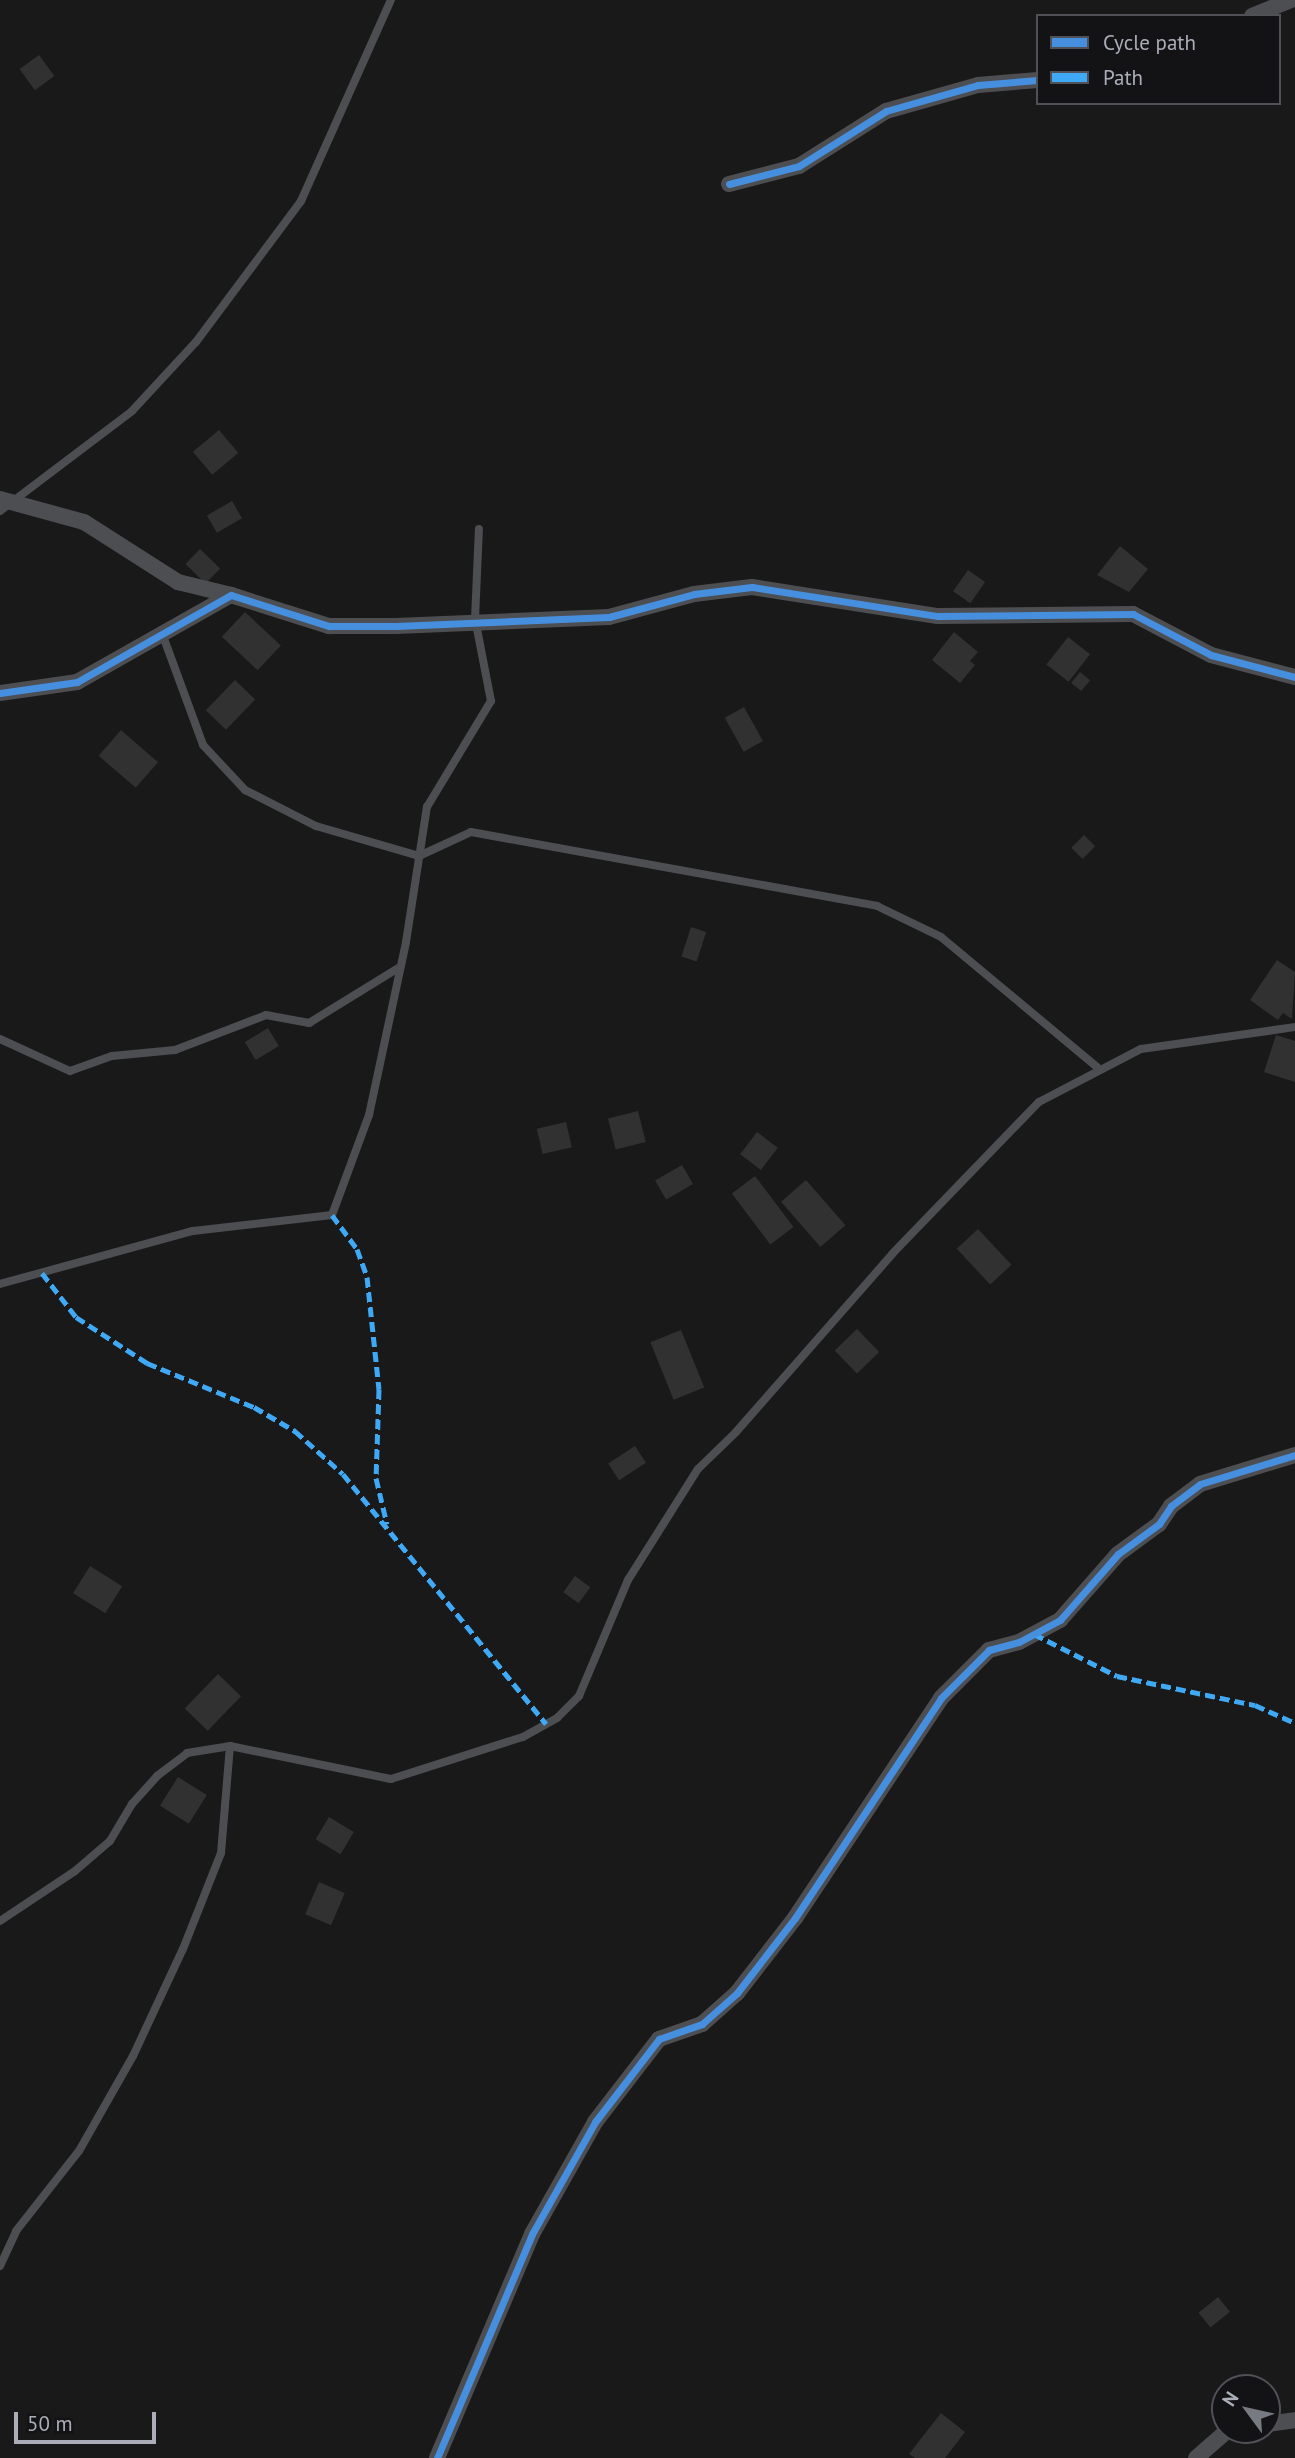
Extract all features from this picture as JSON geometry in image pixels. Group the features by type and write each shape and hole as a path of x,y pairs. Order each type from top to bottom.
{"street":[{"path":"1257,14 1291,0"},
{"path":"729,184 799,166 886,111 978,85 1036,80"},
{"path":"4,503 85,522 178,582 329,625 396,626 475,619 609,617 694,594 752,587 938,616 1133,614 1211,655 1295,677"},
{"path":"0,693 77,682 163,636 231,595"},
{"path":"437,2458 533,2234 595,2122 659,2039 702,2024 737,1993 794,1918 941,1698 989,1650 1019,1642 1060,1620 1118,1554 1159,1524 1171,1506 1199,1484 1295,1455"},
{"path":"1196,2458 1212,2444"}],"lane":[{"path":"4,503 132,411 196,342 301,201 391,0"},
{"path":"0,1284 192,1231 332,1215 369,1115 400,967 426,807 491,701 475,619 479,529"},
{"path":"163,636 203,745 245,790 316,826 419,856 471,832 877,906 941,937 1098,1068"},
{"path":"0,1039 69,1071 112,1056 175,1050 266,1015 309,1023 400,967"},
{"path":"0,1921 75,1871 110,1841 132,1804 157,1776 187,1754 230,1746 391,1779 523,1737 556,1718 579,1696 628,1580 698,1469 736,1433 893,1254 1039,1101 1098,1068 1141,1049 1295,1027"},
{"path":"0,2266 16,2231 79,2151 133,2056 183,1949 221,1853 230,1746"}],"building":[{"path":"39,55 54,76 35,90 20,69"},
{"path":"219,430 238,453 212,475 193,452"},
{"path":"232,501 242,518 217,533 207,516"},
{"path":"1120,546 1148,569 1129,592 1097,575"},
{"path":"200,549 220,568 206,584 185,564"},
{"path":"968,570 985,582 970,603 953,591"},
{"path":"245,612 281,645 258,670 222,637"},
{"path":"954,632 978,652 970,661 975,665 960,683 932,660"},
{"path":"1068,637 1090,654 1069,682 1046,665"},
{"path":"1080,672 1090,680 1081,691 1071,683"},
{"path":"235,680 255,699 226,730 206,710"},
{"path":"744,707 763,741 744,752 725,718"},
{"path":"121,730 158,762 136,788 99,756"},
{"path":"1084,835 1095,846 1083,859 1071,848"},
{"path":"691,927 706,932 697,961 681,956"},
{"path":"1277,960 1295,972 1292,1019 1283,1013 1278,1020 1250,1000"},
{"path":"268,1028 279,1046 256,1060 245,1042"},
{"path":"1276,1035 1295,1041 1295,1082 1264,1072"},
{"path":"638,1111 646,1142 616,1150 608,1118"},
{"path":"566,1122 572,1147 543,1154 537,1129"},
{"path":"757,1132 778,1148 761,1170 740,1154"},
{"path":"682,1165 693,1184 666,1200 655,1180"},
{"path":"755,1176 794,1227 770,1245 732,1193"},
{"path":"806,1180 845,1225 820,1247 781,1202"},
{"path":"978,1229 1011,1265 990,1285 957,1249"},
{"path":"857,1329 879,1352 857,1374 835,1351"},
{"path":"681,1330 704,1387 674,1400 650,1342"},
{"path":"635,1446 646,1463 619,1480 608,1463"},
{"path":"90,1566 122,1586 105,1613 73,1593"},
{"path":"575,1576 590,1587 579,1603 563,1592"},
{"path":"218,1674 241,1696 208,1731 185,1709"},
{"path":"178,1777 207,1795 189,1824 160,1806"},
{"path":"329,1817 354,1832 340,1854 316,1839"},
{"path":"319,1882 345,1893 331,1925 305,1914"},
{"path":"1218,2297 1230,2312 1211,2327 1199,2313"},
{"path":"941,2413 965,2432 945,2458 915,2458 909,2454"}],"marked path":[{"path":"332,1215 357,1249 367,1277 379,1389 376,1478 387,1524"},
{"path":"42,1273 76,1317 147,1363 254,1407 295,1431 343,1474 546,1724"},
{"path":"1034,1634 1117,1676 1255,1705 1295,1723"}],"cycle path":[{"path":"729,184 799,166 886,111 978,85 1036,80"},
{"path":"0,693 77,682 231,595 329,626 396,626 609,617 694,594 752,587 938,616 1133,614 1211,655 1295,677"},
{"path":"437,2458 532,2234 595,2122 659,2039 702,2024 737,1993 795,1918 941,1698 989,1650 1019,1642 1060,1620 1118,1554 1159,1524 1171,1506 1200,1484 1295,1455"}]}
